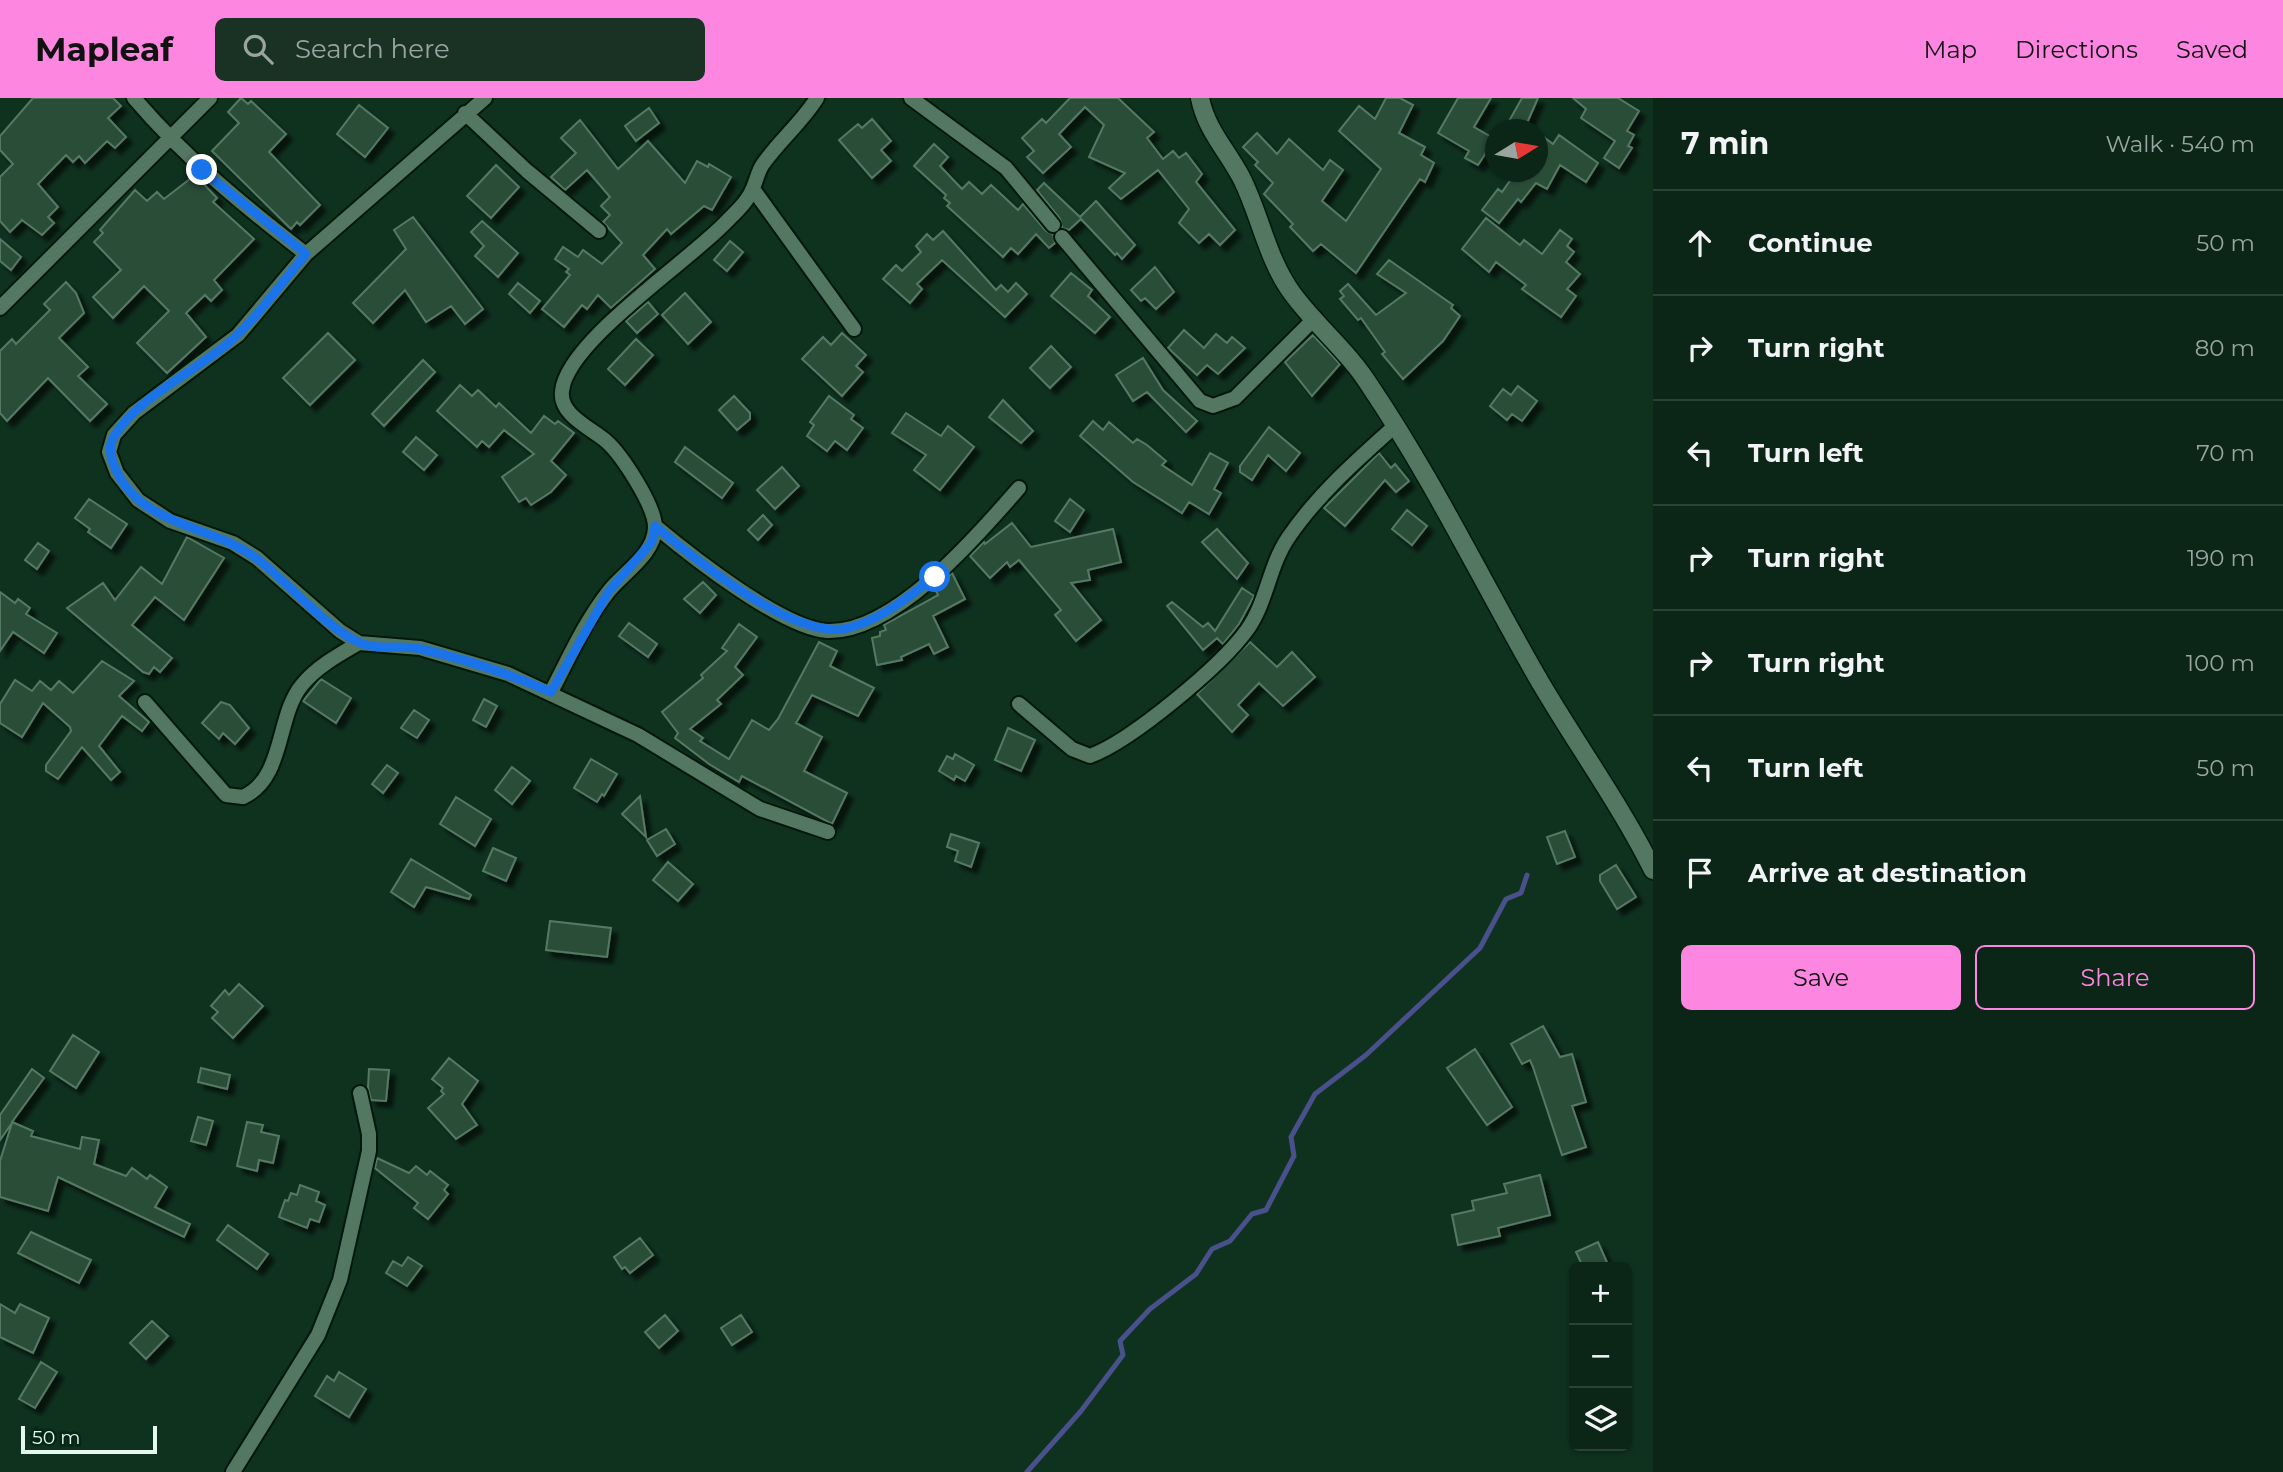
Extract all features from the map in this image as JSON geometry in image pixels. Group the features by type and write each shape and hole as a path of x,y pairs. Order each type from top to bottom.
{"street":[{"path":"134,98 170,140 239,202 306,254"},
{"path":"0,308 209,98"},
{"path":"485,98 306,254 238,335 134,413 114,435 109,452 117,473 138,500 170,521 233,543 257,558 340,631 359,643 420,649 508,674 551,692 670,753 760,809 828,832"},
{"path":"551,692 609,591 652,542 655,526 651,512 623,461 607,442 574,418 562,392 570,371 596,336 724,225 753,189 761,166 781,140 807,114 817,98"},
{"path":"911,98 1006,168 1199,401 1213,406 1235,398 1315,318"},
{"path":"1200,98 1209,129 1226,151 1255,208 1279,273 1293,294 1370,385 1537,676 1635,834 1653,870"},
{"path":"465,113 527,171 599,231"},
{"path":"753,189 855,329"},
{"path":"1019,705 1072,749 1090,756 1141,726 1183,693 1247,630 1286,540 1308,510 1395,426"},
{"path":"655,526 687,553 792,620 828,631 866,623 905,599 967,547 1019,488"},
{"path":"145,702 226,795 243,797 257,787 273,760 293,700 302,685 359,643"},
{"path":"233,1472 318,1335 340,1280 369,1151 369,1134 360,1093"}],"building":[{"path":"33,98 113,98 121,106 108,118 126,137 115,148 107,141 85,163 79,156 73,162 66,155 38,184 58,207 48,217 54,223 42,235 22,220 10,232 0,221 0,177 13,164 0,150 0,136"},
{"path":"241,98 248,104 251,101 286,134 269,152 320,205 300,225 297,222 291,229 212,151 239,123 228,112"},
{"path":"1070,98 1118,98 1154,132 1147,138 1163,159 1173,151 1179,158 1186,153 1202,174 1196,182 1235,230 1220,245 1209,234 1199,243 1179,223 1189,209 1158,170 1121,199 1109,188 1125,173 1089,157 1104,125 1085,107 1059,134 1071,147 1043,173 1027,157 1034,151 1022,138 1042,119 1046,123"},
{"path":"1386,98 1400,98 1413,105 1399,133 1425,147 1421,155 1434,163 1425,182 1420,179 1356,273 1321,244 1313,251 1290,227 1293,224 1264,194 1273,183 1255,165 1258,162 1243,147 1257,133 1277,154 1289,139 1323,170 1330,160 1343,170 1322,201 1346,221 1381,169 1339,131 1359,106 1375,119"},
{"path":"1458,98 1491,98 1474,127 1485,133 1485,154 1478,165 1465,158 1469,151 1438,133"},
{"path":"1522,98 1538,98 1529,119 1510,119"},
{"path":"1573,98 1618,98 1639,111 1627,131 1634,135 1628,146 1632,148 1619,168 1604,158 1615,141 1581,118 1586,109"},
{"path":"359,105 388,128 365,157 337,134"},
{"path":"649,108 659,123 636,141 625,126"},
{"path":"872,119 891,141 881,150 891,161 872,178 839,140 858,124 862,128"},
{"path":"580,120 618,169 648,141 685,183 697,161 708,167 709,164 731,177 712,210 704,206 671,234 667,229 643,255 655,269 611,308 598,295 587,309 582,305 564,327 542,309 570,275 566,272 569,269 555,259 563,247 578,257 583,250 602,264 622,243 603,222 610,215 601,206 610,197 587,170 565,190 551,177 576,153 561,138"},
{"path":"1559,135 1598,163 1586,182 1560,165 1547,189 1536,183 1521,202 1518,199 1499,223 1482,210 1498,189 1502,192 1509,182 1548,182 1548,140 1553,144"},
{"path":"934,144 948,157 940,166 962,189 969,182 982,194 991,185 1018,210 1023,204 1046,231 1053,234 1055,243 1049,248 1036,234 1018,254 1011,248 1003,257 947,206 950,203 944,198 946,195 914,166"},
{"path":"496,165 519,187 491,218 467,196"},
{"path":"195,175 217,198 213,202 254,239 214,280 222,290 211,301 205,295 186,313 206,337 167,373 137,343 169,311 144,286 113,318 93,297 121,270 94,242 103,233 100,230 135,190 147,201 157,192 164,199"},
{"path":"1044,183 1080,217 1096,201 1135,245 1122,259 1081,219 1069,230 1062,228 1060,219 1037,190"},
{"path":"413,217 483,309 465,324 451,306 426,322 405,290 373,323 353,303 406,249 394,230"},
{"path":"1486,218 1520,245 1524,240 1542,254 1560,230 1572,239 1567,246 1574,252 1566,262 1580,274 1567,289 1576,296 1561,317 1522,289 1526,285 1496,262 1489,272 1462,249"},
{"path":"482,221 518,253 498,277 475,256 484,246 471,232"},
{"path":"943,231 996,290 1001,285 1008,292 1016,283 1027,294 1005,317 942,260 917,284 922,289 910,303 883,279 896,265 902,271 921,252 916,246 927,234 933,240"},
{"path":"0,239 21,257 11,270 0,261"},
{"path":"730,241 743,252 727,271 714,260"},
{"path":"1389,260 1453,305 1451,308 1460,316 1443,341 1403,379 1382,354 1385,352 1361,318 1358,320 1340,299 1344,296 1340,291 1348,284 1376,315 1406,293 1377,274"},
{"path":"1155,267 1174,292 1156,309 1145,298 1141,301 1131,290"},
{"path":"1071,273 1092,290 1088,296 1110,317 1095,333 1051,296"},
{"path":"66,282 76,293 84,313 59,338 88,367 78,376 107,404 90,421 48,378 7,421 0,413 0,351 12,339 16,344 50,310 44,304"},
{"path":"518,283 540,301 530,313 509,294"},
{"path":"685,293 711,322 688,344 662,315"},
{"path":"648,302 658,314 637,333 626,321"},
{"path":"1184,330 1204,348 1216,334 1227,343 1232,337 1245,348 1218,374 1207,365 1197,375 1168,348"},
{"path":"328,333 355,360 310,405 283,378"},
{"path":"842,333 866,355 856,366 863,372 842,396 802,359 823,337 831,345"},
{"path":"1313,335 1340,364 1312,396 1285,362"},
{"path":"636,339 653,355 625,385 608,369"},
{"path":"1051,346 1071,367 1050,388 1030,368"},
{"path":"1143,358 1163,390 1197,421 1186,432 1147,392 1133,401 1116,375"},
{"path":"423,360 435,372 384,426 372,414"},
{"path":"460,385 472,396 478,390 496,407 499,403 531,433 544,416 555,424 558,421 574,433 551,461 566,475 551,492 531,505 526,498 519,502 502,477 534,454 504,430 489,447 482,441 477,447 437,411"},
{"path":"1518,386 1537,401 1522,421 1512,414 1507,420 1490,406 1503,389 1511,395"},
{"path":"734,396 750,413 750,419 737,430 719,410"},
{"path":"829,396 854,415 851,419 863,428 847,450 835,441 827,451 807,436 814,425 810,422"},
{"path":"1003,400 1033,431 1021,443 989,417"},
{"path":"906,413 941,436 948,426 974,447 940,490 914,470 926,455 892,433"},
{"path":"1093,421 1103,430 1109,422 1133,443 1137,439 1147,445 1166,461 1162,465 1192,485 1210,453 1228,463 1214,489 1221,493 1209,514 1189,502 1182,513 1133,482 1080,436"},
{"path":"1269,427 1300,453 1286,471 1268,455 1252,480 1240,472 1240,466"},
{"path":"416,437 437,455 424,470 403,452"},
{"path":"685,447 733,483 722,498 675,462"},
{"path":"1379,453 1391,468 1395,464 1409,481 1396,492 1385,480 1345,526 1324,508"},
{"path":"782,467 799,486 775,509 757,490"},
{"path":"89,499 127,524 111,548 88,532 90,529 75,518"},
{"path":"1070,499 1084,510 1070,532 1055,521"},
{"path":"1407,510 1427,526 1412,545 1392,529"},
{"path":"763,515 772,525 758,540 748,530"},
{"path":"1012,523 1031,547 1113,529 1121,562 1088,570 1090,580 1071,583 1101,620 1076,641 1055,615 1061,610 1019,560 1010,567 1007,562 990,578 970,556 984,542 985,544"},
{"path":"1217,529 1248,563 1237,579 1202,542"},
{"path":"187,537 224,558 184,620 155,597 132,625 172,658 160,672 154,667 149,674 143,672 67,608 103,583 115,600 141,567 162,584"},
{"path":"38,543 49,551 37,569 25,560"},
{"path":"952,573 965,599 933,616 948,647 934,654 929,644 901,657 902,660 877,665 872,638 880,636 880,632 886,630 884,625 938,595 935,589"},
{"path":"703,582 716,595 700,613 684,599"},
{"path":"1242,588 1254,596 1239,624 1223,644 1217,638 1203,650 1167,606 1172,602 1203,627 1208,623 1215,631"},
{"path":"0,592 15,603 18,599 30,608 26,614 57,633 44,653 13,632 0,651"},
{"path":"629,623 657,644 648,657 619,636"},
{"path":"739,624 757,637 735,667 743,675 717,700 721,704 690,729 703,738 700,741 729,759 752,720 769,730 778,719 819,642 837,651 830,666 874,688 858,716 812,695 796,723 822,737 804,771 847,793 832,824 742,776 739,782 709,764 675,738 678,733 662,712 703,678 701,675 727,651 722,648"},
{"path":"1250,642 1277,667 1292,652 1315,677 1283,706 1259,683 1238,705 1248,715 1232,732 1197,694"},
{"path":"102,661 134,681 119,696 149,722 142,731 122,716 99,746 120,772 111,780 82,747 58,779 46,771 46,765 71,731 70,727 43,703 22,737 0,723 0,704 15,680 32,691 40,681 51,690 59,681 73,693"},
{"path":"321,679 351,698 336,723 303,701"},
{"path":"484,699 497,706 486,727 473,720"},
{"path":"221,702 230,705 249,728 235,744 223,733 219,739 202,723"},
{"path":"414,710 429,720 417,738 401,728"},
{"path":"1008,728 1035,740 1021,771 995,760"},
{"path":"955,754 974,765 965,781 956,776 954,780 939,771 947,756 953,759"},
{"path":"591,759 617,774 604,796 602,794 597,802 574,788"},
{"path":"387,765 398,773 383,793 372,784"},
{"path":"512,767 530,781 512,804 495,790"},
{"path":"640,796 646,837 622,814"},
{"path":"456,797 491,819 475,846 440,824"},
{"path":"666,829 675,844 657,856 647,840"},
{"path":"1565,831 1575,857 1557,864 1547,837"},
{"path":"951,834 979,843 971,867 955,861 958,851 947,847"},
{"path":"493,848 516,858 506,881 483,871"},
{"path":"411,859 471,895 469,899 426,887 414,907 391,892"},
{"path":"668,862 693,884 678,901 653,880"},
{"path":"1616,865 1636,897 1617,909 1600,881 1600,875"},
{"path":"550,921 611,928 607,957 546,950"},
{"path":"239,984 263,1006 233,1038 212,1018 218,1012 211,1006 225,990 229,995"},
{"path":"1543,1026 1560,1057 1572,1054 1586,1102 1572,1106 1586,1147 1562,1155 1530,1060 1522,1064 1511,1044"},
{"path":"73,1035 99,1052 76,1088 50,1071"},
{"path":"1475,1049 1512,1107 1487,1125 1447,1068"},
{"path":"449,1058 478,1081 462,1104 477,1125 456,1139 428,1108 444,1094 441,1091 443,1088 432,1079"},
{"path":"201,1068 230,1075 227,1089 198,1082"},
{"path":"32,1069 44,1078 12,1122 33,1131 31,1136 80,1149 82,1137 99,1140 94,1164 126,1176 132,1168 147,1179 150,1175 167,1187 155,1207 190,1224 184,1237 58,1177 48,1211 0,1197 0,1161 12,1123 0,1140 0,1115"},
{"path":"369,1069 389,1070 386,1101 371,1100 368,1088"},
{"path":"198,1117 213,1121 206,1145 191,1141"},
{"path":"247,1122 263,1125 261,1132 279,1136 273,1163 259,1160 257,1171 237,1166"},
{"path":"377,1158 409,1173 416,1166 427,1175 430,1171 448,1185 444,1190 448,1194 428,1219 414,1208 418,1203 375,1168"},
{"path":"1540,1175 1550,1215 1498,1228 1500,1236 1458,1245 1452,1215 1474,1210 1472,1201 1507,1193 1504,1184"},
{"path":"300,1185 319,1192 316,1201 325,1205 319,1222 310,1219 307,1228 279,1217 285,1200 288,1201 291,1193 297,1195"},
{"path":"228,1225 268,1254 257,1269 217,1240"},
{"path":"31,1232 91,1260 79,1283 18,1253"},
{"path":"640,1238 653,1255 630,1273 625,1267 622,1269 614,1257"},
{"path":"1598,1242 1607,1262 1581,1262 1576,1252"},
{"path":"408,1257 422,1266 407,1286 386,1273 393,1261 402,1266"},
{"path":"0,1304 15,1313 20,1304 49,1318 33,1353 0,1337"},
{"path":"665,1315 678,1331 659,1348 645,1332"},
{"path":"741,1315 752,1332 732,1345 721,1328"},
{"path":"152,1321 168,1336 146,1359 130,1343"},
{"path":"41,1362 57,1372 35,1408 19,1399"},
{"path":"339,1372 366,1389 349,1417 315,1396 327,1376 334,1381"}],"waterway":[{"path":"1027,1472 1081,1411 1123,1355 1120,1341 1150,1309 1196,1274 1212,1249 1230,1241 1252,1214 1266,1210 1294,1156 1291,1137 1315,1094 1366,1055 1480,948 1506,899 1521,893 1527,875"}],"route":[{"path":"202,170 306,254 238,335 134,413 114,435 109,452 117,473 138,500 170,521 233,543 257,558 340,631 359,643 420,649 508,674 551,692 609,591 652,542 655,526 687,553 792,620 828,631 866,623 935,577"}]}
